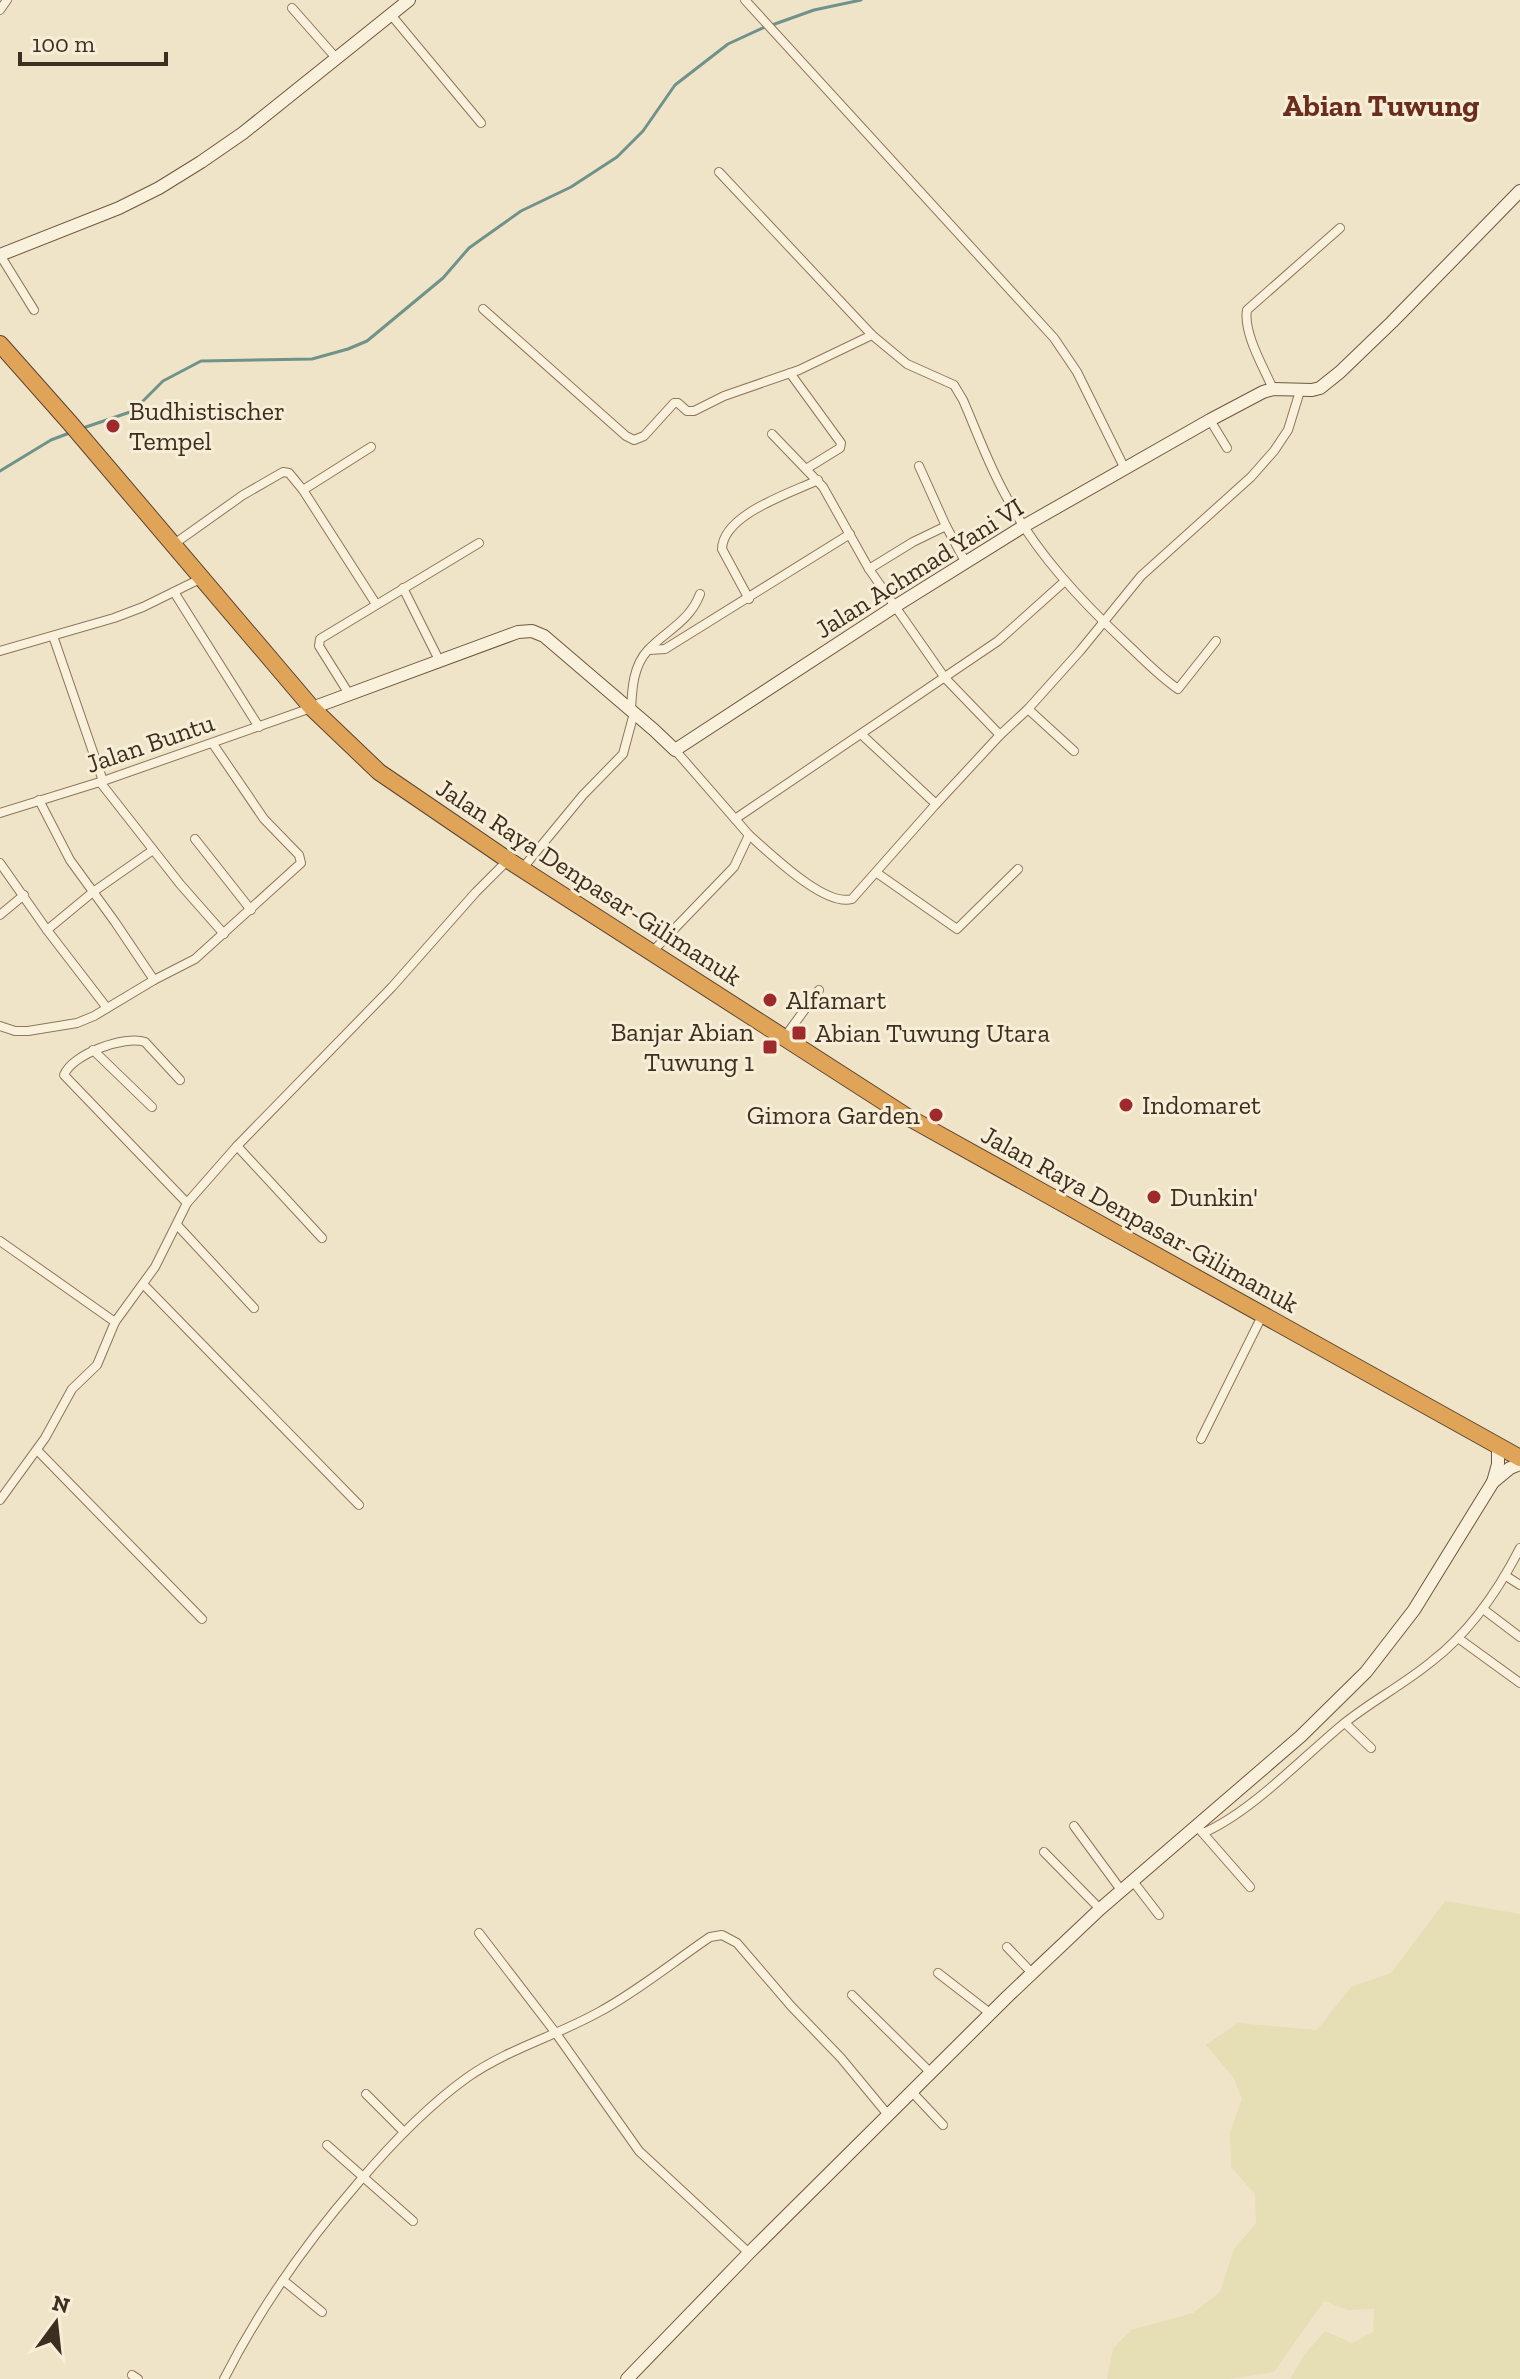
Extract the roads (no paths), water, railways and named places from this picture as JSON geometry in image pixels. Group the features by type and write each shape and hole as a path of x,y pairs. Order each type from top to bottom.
{"highway":[{"name":"Jalan Raya Denpasar-Gilimanuk","path":"0,344 312,708 379,772 651,953 906,1116 1514,1453"}],"street":[{"path":"0,10 7,0"},
{"path":"34,310 0,255 119,208 159,188 243,133 409,0"},
{"path":"745,0 1054,338 1077,372 1125,469"},
{"path":"292,8 337,59"},
{"path":"392,16 481,123"},
{"path":"719,172 872,335 907,364 948,381 959,390 1001,486 1024,526 1065,581 1104,622 1178,689 1216,641"},
{"name":"Jalan Achmad Yani VI","path":"675,750 1024,526 1210,420 1255,395 1273,389 1300,391 1320,388 1453,261 1520,191"},
{"path":"1273,389 1256,353 1247,322 1247,310 1340,228"},
{"path":"483,309 634,440 644,436 674,403 687,411 694,411 742,388 790,373 872,335"},
{"path":"790,373 841,443 840,448 806,469"},
{"path":"312,708 518,632 532,631 544,636 675,750 749,835 786,867 819,891 835,899 851,900 936,804 1028,709 1141,576 1251,477 1274,451 1288,430 1300,391"},
{"path":"1210,420 1227,448"},
{"path":"772,434 818,480 869,569 945,678 1000,735"},
{"path":"303,490 371,447"},
{"path":"919,466 966,563"},
{"path":"174,544 243,495 283,472 291,474 376,604"},
{"path":"749,599 722,549 726,533 753,511 818,480"},
{"path":"869,569 946,526"},
{"path":"653,650 665,649 850,534"},
{"path":"349,694 318,642 479,543"},
{"path":"0,651 114,618 202,577"},
{"path":"735,819 998,641 1065,581"},
{"path":"403,588 439,660"},
{"path":"174,592 259,727"},
{"path":"0,1500 37,1450 72,1389 97,1365 115,1322 143,1284 178,1226 187,1203 237,1146 392,987 476,892 515,864 623,754 636,715 632,685 637,668 688,617 700,594"},
{"path":"53,636 102,781 153,850 224,934"},
{"name":"Jalan Buntu","path":"0,813 213,744 312,708"},
{"path":"1028,709 1074,751"},
{"path":"861,734 936,804"},
{"path":"0,1026 28,1031 85,1021 195,959 301,863 301,858 264,819 213,744"},
{"path":"39,800 70,860 154,980"},
{"path":"651,953 734,867 749,835"},
{"path":"195,839 251,910"},
{"path":"47,930 93,892 153,850"},
{"path":"0,863 107,1008"},
{"path":"877,873 957,929 1018,869"},
{"path":"0,915 24,895"},
{"path":"783,1038 819,990"},
{"path":"180,1080 140,1040 93,1050 67,1068 64,1075 187,1203"},
{"path":"93,1050 152,1107"},
{"path":"237,1146 322,1238"},
{"path":"178,1226 254,1308"},
{"path":"0,1241 115,1322"},
{"path":"143,1284 359,1505"},
{"path":"1201,1439 1263,1314"},
{"path":"37,1450 202,1619"},
{"path":"1493,1482 1510,1468 1514,1453"},
{"path":"627,2379 749,2253 1032,1973 1132,1880 1199,1829 1324,1716 1366,1672 1414,1610 1493,1482 1498,1464 1514,1453"},
{"path":"1199,1829 1233,1816 1345,1723 1428,1665 1458,1638 1483,1609 1506,1576 1520,1548"},
{"path":"1506,1576 1520,1585"},
{"path":"1483,1609 1520,1637"},
{"path":"1458,1638 1520,1683"},
{"path":"1345,1723 1371,1748"},
{"path":"1292,1744 1303,1758"},
{"path":"1074,1826 1121,1890"},
{"path":"1199,1829 1250,1887"},
{"path":"1044,1852 1100,1909"},
{"path":"1132,1880 1159,1915"},
{"path":"479,1933 555,2032 639,2151 749,2253"},
{"path":"224,2379 238,2351 317,2231 420,2115 467,2078 501,2057 598,2013 710,1937 722,1935 737,1943 889,2116"},
{"path":"1007,1947 1032,1973"},
{"path":"938,1973 991,2014"},
{"path":"852,1995 931,2073"},
{"path":"912,2092 943,2125"},
{"path":"366,2094 404,2132"},
{"path":"327,2145 413,2221"},
{"path":"283,2280 322,2312"}],"waterway":[{"path":"772,25 814,10 861,0"},
{"path":"83,428 133,411 163,381 201,361 312,359 367,341 443,278 469,248 521,211 571,187 617,157 643,131 675,85 728,44 765,27"},
{"path":"0,471 51,440 72,432"}],"place":[{"name":"Budhistischer Tempel","path":"113,426"},
{"name":"Alfamart","path":"770,1000"},
{"name":"Abian Tuwung Utara","path":"799,1033"},
{"name":"Banjar Abian Tuwung 1","path":"770,1047"},
{"name":"Indomaret","path":"1126,1105"},
{"name":"Gimora Garden","path":"936,1115"},
{"name":"Dunkin'","path":"1154,1197"}],"district":[{"name":"Abian Tuwung","path":"1381,106"}]}
